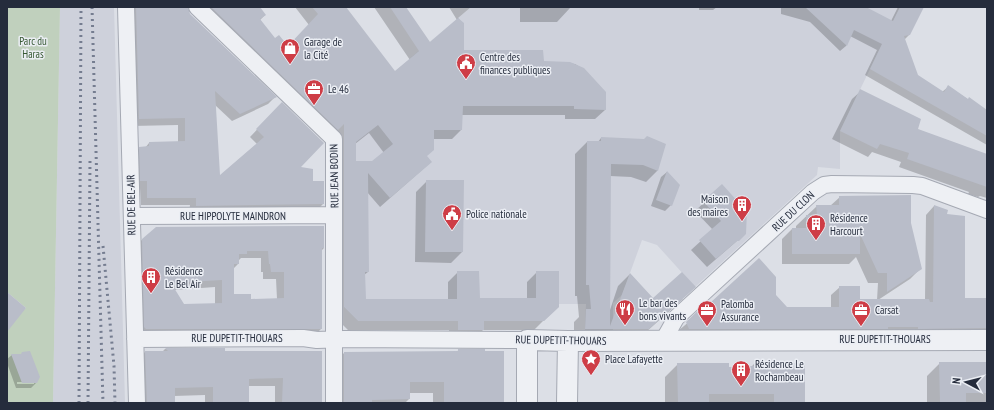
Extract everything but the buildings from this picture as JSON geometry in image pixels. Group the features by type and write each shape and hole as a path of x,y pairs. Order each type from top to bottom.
{"street":[{"name":"RUE DE BEL-AIR","path":"126,7 137,403"},
{"name":"RUE JEAN BODIN","path":"197,7 334,139 334,403"},
{"name":"RUE DU CLON","path":"663,341 676,318 818,188 824,185 918,185 987,210"},
{"name":"RUE HIPPOLYTE MAINDRON","path":"132,216 334,214"},
{"name":"RUE DUPETIT-THOUARS","path":"135,339 303,338 322,340 568,341 987,340"},
{"path":"527,340 527,403"},
{"path":"567,403 568,341"}],"shaded area":[{"path":"60,7 114,7 125,403 53,403"},
{"path":"471,7 900,7 840,131 840,169 818,167 817,175 695,287 657,245 642,240 622,295 613,303 613,330 585,330 586,304 559,304 559,307 544,321 484,321 484,330 458,330 458,321 358,321 344,307 344,136 386,104 375,88"}],"green space":[{"name":"Parc du Haras","path":"7,7 60,7 53,403 7,403 7,324 26,308 7,292"}],"railway":[{"path":"79,403 81,7"},
{"path":"92,7 103,403"},
{"path":"88,403 90,161"},
{"path":"103,246 114,366 115,403"}],"place":[{"name":"Garage de la Cité","path":"290,65"},
{"name":"Centre des finances publiques","path":"466,80"},
{"name":"Le 46","path":"314,106"},
{"name":"Maison des maires","path":"742,222"},
{"name":"Police nationale","path":"452,231"},
{"name":"Résidence Harcourt","path":"816,241"},
{"name":"Résidence Le Bel Air","path":"151,294"},
{"name":"Le bar des bons vivants","path":"625,326"},
{"name":"Palomba Assurance","path":"707,327"},
{"name":"Carsat","path":"861,327"},
{"name":"Place Lafayette","path":"591,376"},
{"name":"Résidence Le Rochambeau","path":"741,387"}]}
